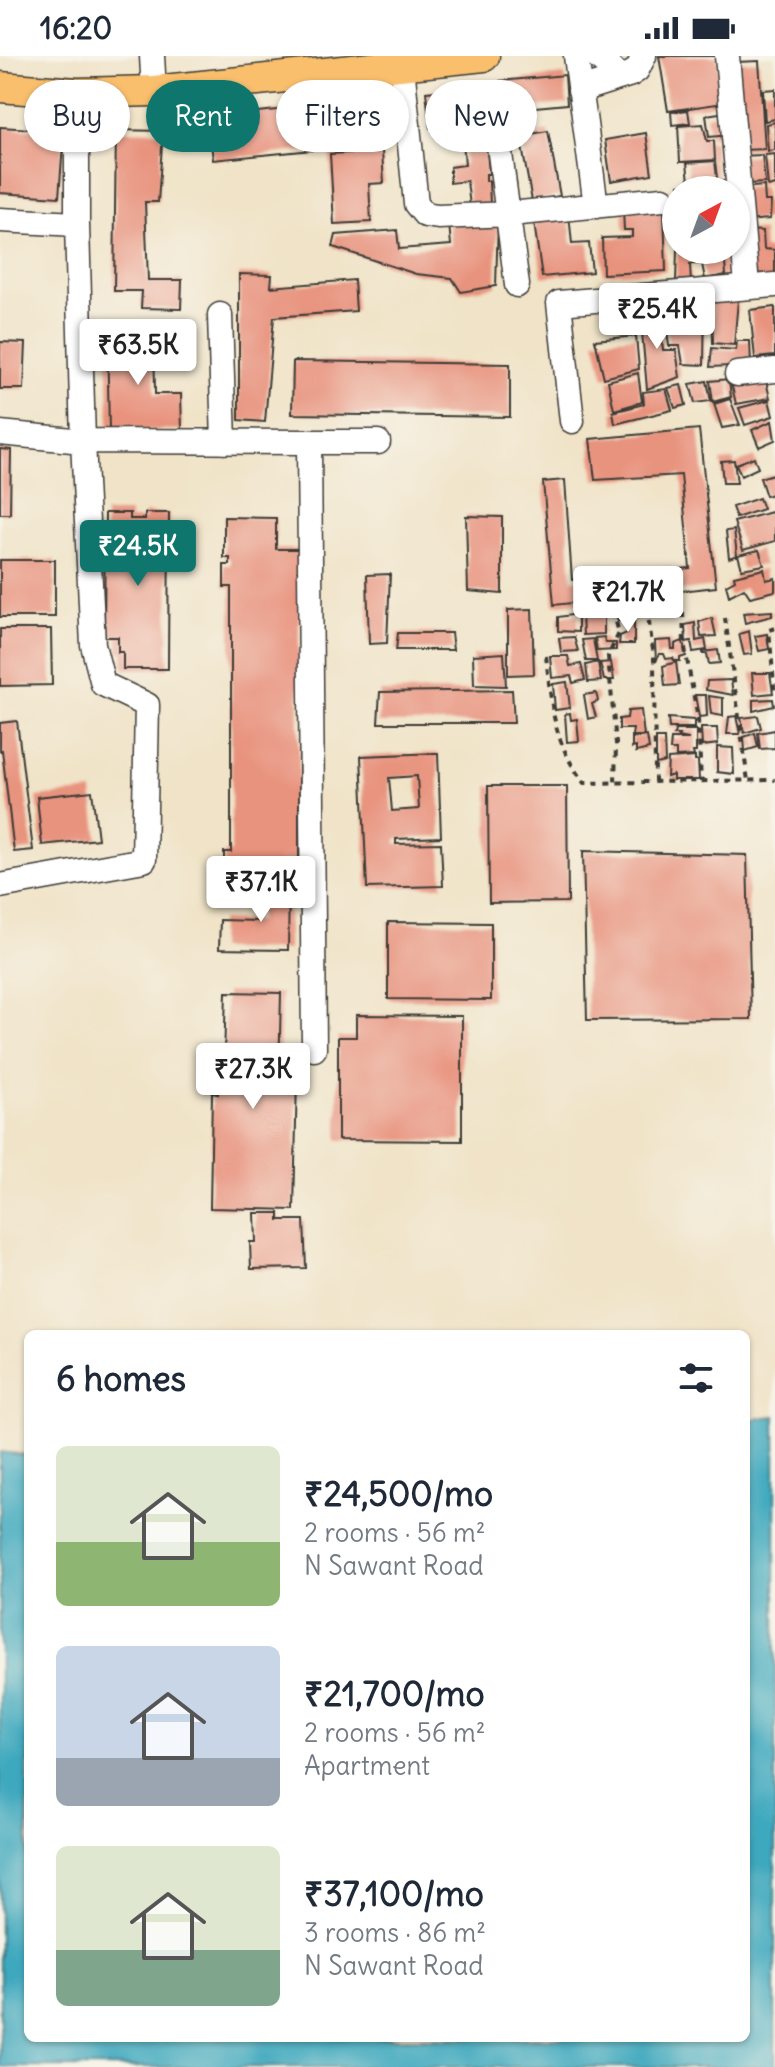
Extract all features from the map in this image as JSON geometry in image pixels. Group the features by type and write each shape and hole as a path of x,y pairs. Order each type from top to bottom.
{"main road":[{"path":"260,80 484,56"},
{"path":"0,87 24,89"}],"street":[{"path":"152,56 153,80"},
{"path":"576,56 596,206"},
{"path":"596,56 621,77"},
{"path":"580,90 637,70 644,56"},
{"path":"727,56 747,285"},
{"path":"402,66 416,204 425,215 510,214 662,199"},
{"path":"0,886 144,860 147,705 103,684 93,645 83,441 77,152"},
{"path":"500,152 517,285"},
{"path":"0,220 77,224"},
{"path":"572,421 559,303 775,285"},
{"path":"220,315 224,442"},
{"path":"737,374 775,370"},
{"path":"0,433 83,441 378,442"},
{"path":"309,442 314,1049"}],"path":[{"path":"647,609 654,657 655,783"},
{"path":"613,611 619,633 608,656 616,744 615,784"},
{"path":"683,612 684,643 698,719 701,782"},
{"path":"725,618 748,781"},
{"path":"775,628 769,630 775,694"},
{"path":"546,656 555,732 569,764 584,783 775,780"}],"water":[{"path":"775,1416 775,2067 0,2067 0,1452 24,1455 24,2042 750,2042 750,1419"}],"building":[{"path":"659,56 717,56 724,103 668,111"},
{"path":"759,61 765,149 742,150 736,62"},
{"path":"565,75 567,104 537,107 537,80 511,80"},
{"path":"775,89 775,119 765,121 763,90"},
{"path":"276,110 276,152 292,152 213,160 212,152 260,152 260,112"},
{"path":"688,110 690,123 672,125 671,112"},
{"path":"726,112 730,135 709,137 706,115"},
{"path":"775,122 775,150 768,151 766,124"},
{"path":"703,124 707,141 714,141 715,160 680,162 678,126"},
{"path":"0,127 24,128 24,152 62,152 59,197 0,193"},
{"path":"130,130 146,131 146,152 162,152 158,202 145,202 148,280 182,280 181,309 141,308 142,291 114,291 116,152 130,152"},
{"path":"548,131 560,196 532,201 523,152 537,152 537,133"},
{"path":"646,133 652,174 611,181 605,140"},
{"path":"382,152 384,183 369,184 371,222 334,224 330,154"},
{"path":"464,152 487,152 489,174 486,174 486,181 489,181 490,204 470,206 467,181 450,183 450,167 465,165"},
{"path":"775,154 775,185 768,187 765,155"},
{"path":"762,155 765,183 750,184 750,176 744,176 740,156"},
{"path":"715,161 717,176 688,176 687,163"},
{"path":"764,186 765,201 771,201 770,219 750,221 750,187"},
{"path":"662,208 662,264 666,264 666,271 603,274 602,238 632,237 632,230 624,230 623,210"},
{"path":"569,214 572,244 589,243 592,272 542,277 533,216"},
{"path":"498,219 496,286 461,292 452,278 416,274 333,247 336,235 397,230 399,249 451,245 449,224"},
{"path":"750,230 763,231 764,249 775,250 775,281 751,280"},
{"path":"677,264 690,264 691,284 676,282"},
{"path":"702,264 725,264 726,275 705,279"},
{"path":"239,274 272,275 271,287 354,280 356,311 274,317 265,422 239,420"},
{"path":"688,300 705,300 704,365 683,364 680,346 669,346 666,322 662,322 662,307 687,304"},
{"path":"712,300 738,300 734,345 713,343"},
{"path":"657,307 663,350 676,350 680,377 647,389 640,309"},
{"path":"775,307 775,356 755,358 750,310"},
{"path":"107,333 154,333 155,394 181,394 182,430 109,430"},
{"path":"636,336 639,369 604,378 595,340"},
{"path":"737,341 750,341 751,365 710,367 712,348 736,350"},
{"path":"0,342 26,343 24,389 0,389"},
{"path":"293,361 510,364 510,417 292,414"},
{"path":"638,373 642,402 614,410 608,381"},
{"path":"765,377 770,398 736,404 731,382"},
{"path":"729,379 731,397 713,402 710,381"},
{"path":"707,381 711,401 695,403 690,384"},
{"path":"681,385 686,405 675,408 668,388"},
{"path":"666,389 672,410 615,424 613,412 644,404 643,392"},
{"path":"730,399 740,425 722,428 714,404"},
{"path":"769,400 773,416 745,425 739,408"},
{"path":"772,421 775,440 759,447 752,430"},
{"path":"699,429 716,587 554,605 543,482 565,480 572,580 690,568 681,475 595,480 590,439"},
{"path":"0,449 11,450 10,514 0,514"},
{"path":"754,457 758,468 741,476 736,464"},
{"path":"734,460 737,483 723,483 721,461"},
{"path":"773,474 775,493 766,496 760,478"},
{"path":"759,498 763,509 736,518 732,507"},
{"path":"772,512 775,541 743,550 734,522"},
{"path":"105,513 130,513 130,519 145,519 145,513 169,513 168,669 123,669 123,652 118,652 118,637 104,637"},
{"path":"466,516 502,517 502,594 468,591"},
{"path":"224,517 276,518 276,549 299,549 299,870 224,870 224,852 231,852 231,587 224,587 224,565 230,565 230,558 224,558"},
{"path":"734,530 737,555 729,558 726,531"},
{"path":"759,550 764,565 742,569 738,555"},
{"path":"0,560 55,560 55,617 0,617"},
{"path":"764,569 766,580 775,578 775,591 750,597 744,588 729,596 726,585 735,580 734,576"},
{"path":"390,574 387,643 369,644 367,575"},
{"path":"633,605 635,618 618,621 614,607"},
{"path":"532,609 534,674 508,675 508,610"},
{"path":"772,611 772,616 745,623 743,613"},
{"path":"578,614 578,632 558,631 558,617"},
{"path":"582,614 604,614 604,634 583,635"},
{"path":"712,618 716,636 701,637 699,622"},
{"path":"634,621 634,644 619,644 620,636 627,633 624,622"},
{"path":"695,623 696,641 705,639 707,650 693,652 691,641 686,642 685,625"},
{"path":"0,629 51,629 52,685 0,686"},
{"path":"749,631 752,654 744,655 739,634"},
{"path":"398,633 451,633 453,650 396,650"},
{"path":"767,634 769,649 759,651 755,636"},
{"path":"574,637 578,651 561,652 559,638"},
{"path":"604,637 606,643 616,643 616,650 597,651 595,638"},
{"path":"593,639 597,661 586,661 582,640"},
{"path":"671,640 672,649 683,641 686,656 674,661 659,654 656,662 655,641"},
{"path":"718,650 720,663 709,664 707,654 703,652"},
{"path":"504,653 506,686 474,685 473,655"},
{"path":"550,656 568,656 570,666 581,664 585,680 573,683 571,676 552,678"},
{"path":"598,662 601,681 588,682 586,665"},
{"path":"611,662 614,680 604,680 600,663"},
{"path":"676,662 679,685 665,686 663,666"},
{"path":"752,673 770,673 773,693 754,695"},
{"path":"731,680 733,695 706,690 707,681"},
{"path":"567,682 570,708 555,710 553,684"},
{"path":"512,690 514,723 378,723 380,692"},
{"path":"596,693 598,701 592,704 596,717 588,719 584,695"},
{"path":"695,695 706,695 707,716 699,717"},
{"path":"709,696 723,698 723,716 711,714"},
{"path":"773,699 774,706 753,711 753,700"},
{"path":"641,710 644,736 632,736 633,729 619,729 619,719 627,718 628,711"},
{"path":"570,713 571,720 577,719 579,741 567,742 565,714"},
{"path":"736,716 740,734 727,734 729,717"},
{"path":"758,716 761,728 744,733 741,718"},
{"path":"668,718 694,720 694,728 669,728"},
{"path":"17,721 33,850 14,852 0,751 0,723"},
{"path":"701,728 717,728 718,744 702,746"},
{"path":"675,730 696,730 694,756 676,757 676,750 670,750 671,739 689,739 674,735"},
{"path":"775,730 775,748 760,749 758,733"},
{"path":"755,733 758,747 745,751 744,737"},
{"path":"647,736 649,749 636,752 636,747 632,748 632,738"},
{"path":"656,738 664,738 665,762 656,764"},
{"path":"717,747 733,748 734,774 717,772"},
{"path":"438,753 441,837 396,839 396,844 441,843 443,886 367,888 361,756","holes":["417,776 419,809 392,811 389,778"]},
{"path":"695,757 699,780 673,780 673,775 667,777 668,759"},
{"path":"488,786 567,786 568,902 489,903"},
{"path":"92,791 98,839 42,845 37,797"},
{"path":"583,851 747,855 751,1019 587,1020"},
{"path":"260,884 289,884 288,950 219,949 220,920 259,921"},
{"path":"388,922 491,923 491,1000 388,999"},
{"path":"226,992 281,993 279,1077 297,1077 294,1210 210,1208 212,1093 218,1094 219,1059 224,1059"},
{"path":"356,1015 462,1016 462,1141 338,1140 338,1037 356,1037"},
{"path":"255,1213 279,1213 279,1220 304,1220 306,1268 251,1269 250,1242 256,1242"}]}
